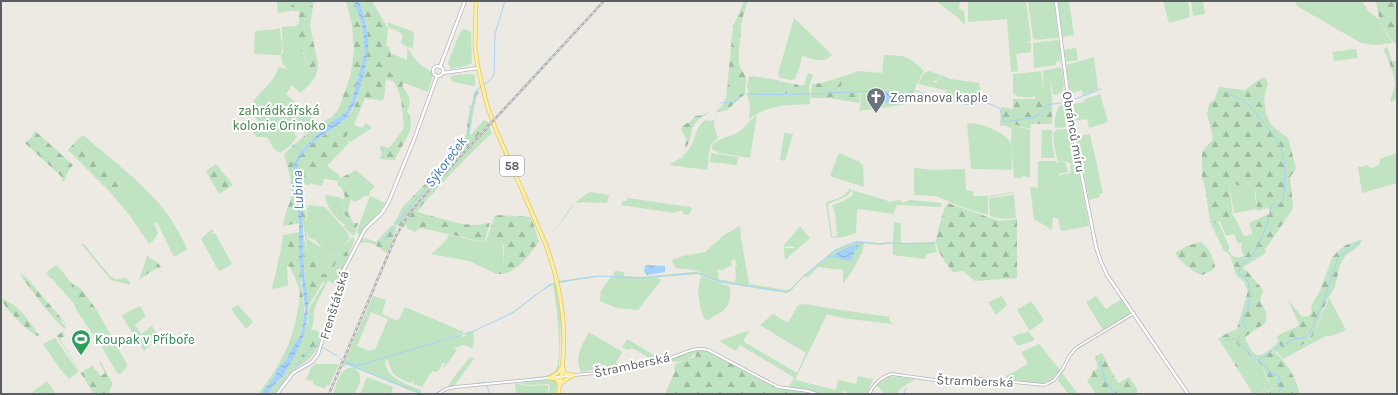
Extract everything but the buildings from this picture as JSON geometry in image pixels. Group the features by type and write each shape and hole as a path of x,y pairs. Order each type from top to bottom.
{"main road":[{"path":"440,67 465,1"},
{"name":"58","path":"476,1 475,33 478,68 487,105 496,130 546,245 558,286 563,317 564,342 558,394"},
{"name":"Obránců míru","path":"1056,1 1072,127 1096,247 1101,262 1107,275 1188,394"},
{"path":"440,67 436,67 433,70 437,76 440,76 443,73 478,68"},
{"path":"440,67 443,69 443,73"},
{"name":"Frenštátská","path":"277,394 293,373 313,361 321,346 341,276 367,227 382,213 389,201 415,137 437,76"},
{"path":"562,366 565,373 574,375"},
{"path":"549,378 558,372 562,366"},
{"path":"559,387 565,380 574,375"},
{"path":"549,378 557,379 559,387"}],"street":[{"name":"Štramberská","path":"869,394 881,379 889,374 942,381 974,379 1040,385 1047,384 1054,380 1062,371 1070,355 1076,348 1134,313"},
{"name":"Štramberská","path":"438,394 452,388 479,384 603,373 668,359 683,352 701,348 708,350 778,387 808,391 817,394"}],"green space":[{"path":"277,1 314,1 313,6 301,4 291,5 292,9 290,9 292,11 278,13"},
{"path":"346,1 354,1 362,25 365,52 363,62 352,100 346,112 334,120 314,138 299,154 294,164 293,176 299,223 283,226 292,191 291,180 284,154 320,122 331,118 338,110 351,74 354,48 352,25"},
{"path":"359,1 372,1 388,29 386,46 389,47 391,56 388,65 389,72 405,78 402,86 410,100 407,111 411,123 410,130 395,160 380,159 382,152 380,147 383,146 388,148 391,146 404,128 400,95 394,82 386,79 384,98 382,101 365,98 354,125 345,138 349,143 309,185 304,184 307,243 315,262 324,275 331,259 337,251 352,237 354,238 348,256 339,256 327,281 322,283 308,307 304,267 303,234 307,251 297,191 297,167 300,157 307,148 340,124 351,113 355,105 363,76 368,46 367,29"},
{"path":"744,1 748,1 742,21 739,58 746,80 730,80 729,94 745,94 727,110 714,113 722,106 726,98 733,27"},
{"path":"960,1 959,9 964,11 965,25 956,16 937,2"},
{"path":"968,1 1026,1 1031,40 1028,43 1031,43 1031,52 1016,54 1018,71 1011,72 1007,19 968,22"},
{"path":"1028,1 1054,1 1057,38 1037,40 1033,38"},
{"path":"1058,1 1069,1 1074,35 1062,37"},
{"path":"1163,1 1188,1 1190,17 1169,23"},
{"path":"1191,1 1203,1 1205,14 1193,16"},
{"path":"1296,1 1362,1 1369,12 1380,20 1393,43 1374,45 1361,43 1297,6"},
{"path":"1376,1 1397,1 1397,43 1390,38 1379,18"},
{"path":"301,4 313,6 310,26 318,64 308,71 304,52 300,52 296,26 299,23 299,11 292,11 291,5"},
{"path":"794,18 832,55 829,58 817,60 802,55 795,79 791,80 780,78 778,74"},
{"path":"387,22 414,32 413,48 407,47 401,43 403,35 396,30 389,28"},
{"name":"zahrádkářská kolonie Orinoko","path":"296,26 300,52 303,52 308,71 318,64 317,73 313,81 307,87 300,93 292,85 286,94 318,122 305,133 299,128 294,134 297,136 291,145 280,153 274,149 266,137 257,137 253,133 258,122 252,112 254,100 273,79 279,67 287,69 282,63 281,55 254,54 255,31 280,28 281,40 283,41 282,27"},
{"path":"463,29 471,32 472,63 466,66 450,69 448,63 460,32"},
{"path":"1057,40 1059,42 1061,61 1056,62 1056,65 1034,68 1033,43"},
{"path":"1387,47 1392,61 1397,61 1397,99 1391,102 1391,96 1395,83 1388,58 1384,51"},
{"path":"407,48 419,64 430,71 433,75 428,92 404,83 403,76 394,75 389,72 388,65 391,56 390,53 407,60"},
{"path":"1076,48 1078,60 1066,62 1064,50"},
{"path":"1356,49 1358,58 1334,61 1332,52"},
{"path":"884,55 906,57 924,71 916,86 913,98 908,104 859,111 861,103 860,93 838,93 845,76 858,71 882,73"},
{"path":"1094,57 1098,89 1083,96 1082,90 1070,94 1066,65"},
{"path":"1059,67 1062,69 1064,84 1062,92 1055,95 1053,94 1050,74 1052,99 1035,100 1035,96 1031,98 1018,97 1013,93 1013,74 1033,72 1034,74 1034,72 1041,71 1044,90 1043,71"},
{"path":"929,71 941,75 937,81 935,80 933,82 936,83 942,75 950,79 980,83 979,85 981,92 979,99 970,98 964,95 963,99 944,96 945,92 949,91 918,84 924,73"},
{"path":"808,73 813,75 809,86 810,104 786,105 770,108 749,119 750,104 746,93 749,92 747,87 749,77 753,76 778,80 779,93 795,94 799,85 804,85"},
{"path":"472,74 475,76 474,86 453,82 450,77 454,75"},
{"path":"845,76 838,93 859,93 860,103 828,98 811,98 812,84 822,83"},
{"path":"1264,77 1268,83 1264,98 1266,114 1272,126 1288,138 1296,168 1290,179 1293,205 1292,210 1265,249 1266,253 1242,268 1247,271 1263,290 1260,301 1266,312 1266,322 1245,337 1250,348 1256,355 1262,354 1271,349 1286,364 1295,380 1300,394 1261,394 1264,388 1269,393 1271,391 1265,371 1255,359 1235,341 1225,343 1224,344 1255,394 1253,394 1218,339 1237,329 1248,291 1244,282 1236,275 1231,257 1227,252 1229,251 1237,258 1247,255 1248,249 1254,239 1249,223 1269,214 1270,209 1267,208 1257,211 1254,188 1231,183 1229,184 1233,217 1211,224 1205,186 1202,177 1202,152 1213,139 1207,115 1209,104 1215,99 1219,87 1244,90"},
{"path":"730,80 746,80 745,93 739,95 729,95"},
{"path":"778,81 799,85 795,94 779,93"},
{"path":"475,90 479,92 476,96 470,134 471,135 484,120 489,123 415,203 400,226 393,224 404,206 443,165 464,139 466,135 470,105 472,105"},
{"path":"1100,94 1108,122 1089,128 1087,119 1073,120 1074,104 1084,102 1085,99"},
{"path":"1013,99 1052,99 1052,124 1031,124 1030,129 1012,124 1012,129 1006,126 1000,126 1001,107 1013,109"},
{"path":"1060,105 1066,106 1070,127 1055,128 1055,116"},
{"path":"711,110 696,122 692,128 689,142 685,148 686,139 681,129 683,125 690,122 695,116 703,115"},
{"path":"757,115 750,158 719,153 712,149 715,143 740,131"},
{"path":"705,120 714,120 714,127 718,138 714,141 710,148 707,170 669,165 681,158 685,158 683,156 681,157 690,148 697,129"},
{"path":"366,123 372,128 350,142 344,138 354,125 362,128"},
{"path":"969,123 990,128 1008,139 1011,148 1012,170 971,168 967,124"},
{"path":"1012,124 1030,130 1030,178 1023,176 1022,178 1014,178 1011,141"},
{"path":"489,127 492,133 426,200 417,212 461,224 477,225 490,223 484,242 421,228 415,232 407,228 406,224 403,228 402,227 417,205"},
{"path":"1042,130 1052,130 1052,144 1055,158 1041,158"},
{"path":"1056,130 1070,130 1077,161 1071,164 1066,161 1058,162 1054,146 1053,133"},
{"path":"35,131 73,165 64,181 62,181 62,177 25,143 31,138"},
{"path":"784,133 793,134 785,161 780,160"},
{"path":"1090,134 1103,193 1100,194 1100,197 1089,200 1082,165 1083,159 1076,137"},
{"path":"83,135 157,201 172,221 187,249 174,257 157,222 154,224 158,233 154,240 149,244 130,216 112,194 121,184 77,140"},
{"path":"77,140 121,184 112,194 68,150"},
{"path":"711,153 738,157 737,165 710,162"},
{"path":"839,153 860,162 859,163 863,165 864,187 830,176"},
{"path":"1397,153 1397,183 1362,193 1358,167 1368,165 1372,168 1379,165 1380,159"},
{"path":"1038,161 1056,161 1057,163 1065,161 1068,172 1059,174 1059,178 1060,175 1071,173 1070,165 1077,163 1089,226 1061,231 1058,218 1053,218 1052,230 1034,219 1030,187 1038,188"},
{"path":"216,164 233,185 219,194 206,171"},
{"path":"326,165 341,177 339,181 324,179 322,186 312,184 311,183"},
{"path":"914,168 935,170 965,169 966,190 973,191 974,196 1014,193 988,197 988,215 962,207 936,196 914,195"},
{"path":"356,170 359,173 344,184 348,188 351,199 348,210 353,223 358,223 354,236 350,231 349,221 344,213 343,199 345,197 342,189 337,184 343,177"},
{"path":"359,173 375,186 370,191 369,196 365,196 355,202 351,199 348,188 344,184"},
{"path":"1231,183 1254,188 1257,209 1234,213 1229,184"},
{"path":"850,188 888,202 900,200 903,203 910,200 941,203 942,207 897,205 893,214 859,209 857,210 856,233 844,237 831,238 826,203 843,196","holes":["852,190 853,194 849,198 832,205 835,212 837,236 832,237 828,204 845,197"]},
{"path":"590,192 609,195 607,203 576,202"},
{"path":"326,195 342,198 344,204 343,210 349,221 351,234 344,227 345,224 338,220 331,211"},
{"path":"1014,195 1016,218 1002,219 990,216 989,198"},
{"path":"370,196 385,203 379,213 364,228 359,237 357,230"},
{"path":"628,198 690,207 692,209 689,215 683,214 681,210 674,213 621,205 623,201 626,201"},
{"path":"575,203 554,232 569,209"},
{"path":"948,203 999,221 1017,219 1017,278 975,281 963,271 952,271 940,254 936,243 938,229"},
{"path":"309,205 325,207 347,232 350,238 334,255 331,255 333,256 324,275 312,258 306,238 331,254 321,247 315,240 308,237 306,227 307,207"},
{"path":"495,215 531,217 539,241 517,267 511,271 498,274 503,269 504,245 486,241"},
{"path":"1234,216 1244,236 1253,234 1254,239 1246,256 1243,255 1241,248 1242,242 1238,244 1234,234 1226,236 1220,221"},
{"path":"894,222 901,223 901,243 934,242 937,252 927,254 925,259 893,255 893,243 878,245 864,243 862,254 844,283 843,270 818,267 808,277 804,276 791,291 787,293 720,282 698,274 643,278 659,278 661,280 638,310 617,308 600,301 601,291 611,277 599,276 614,276 613,274 615,271 624,272 624,276 640,277 694,272 702,273 694,270 675,268 672,261 683,256 705,252 724,235 740,226 749,284 786,290 791,289 803,276 836,249 857,241 878,243 893,242","holes":["734,259 736,262 735,282 718,279 719,273 717,272 719,269 722,270 732,265 731,261"]},
{"path":"1218,222 1229,246 1229,250 1227,252 1224,251 1211,224"},
{"path":"392,225 397,227 388,252 385,252 370,243 359,243 362,238 376,242"},
{"path":"800,226 810,238 785,260 784,248 796,248 791,246 784,247 784,245"},
{"path":"212,229 214,232 212,232 213,234 215,233 232,264 220,271 201,239"},
{"path":"300,232 301,283 303,298 299,303 299,288 292,270 289,266 287,266 287,286 280,268 283,258 281,249 283,235"},
{"path":"449,235 503,245 503,269 496,274 469,261 431,254 444,243"},
{"path":"1360,240 1361,243 1346,255 1340,265 1335,287 1327,300 1311,340 1285,354 1278,342 1277,337 1299,324 1288,300 1302,317 1309,316 1312,312 1311,306 1320,291 1332,258 1346,245"},
{"path":"1200,242 1208,249 1215,267 1211,271 1202,275 1187,266 1175,253 1187,246"},
{"path":"83,243 110,276 115,279 126,278 130,282 130,285 111,280 82,245"},
{"path":"281,249 283,258 280,268 287,286 272,289"},
{"path":"147,256 158,263 161,267 150,272 139,280"},
{"path":"339,256 348,256 340,273 337,285 328,281 318,300 314,310 313,325 309,340 303,354 296,364 296,368 291,373 294,371 276,394 268,394 285,374 293,359 308,322 309,308 327,281","holes":["290,374 277,391 288,375"]},
{"path":"57,265 72,284 74,293 81,302 92,310 96,309 127,364 127,367 120,374 117,373 103,349 77,311 73,302 47,274 48,271"},
{"path":"20,271 67,325 62,321 61,322 66,327 64,329 45,308 21,276 24,277"},
{"path":"599,276 559,283 559,281"},
{"path":"702,276 730,287 730,300 728,305 707,321 700,306 698,292"},
{"path":"71,283 80,288 96,309 92,310 81,303"},
{"path":"556,283 561,318 559,368 557,372 549,376 528,378 549,375 555,371 558,366 559,344 553,285 541,291 549,285"},
{"path":"373,296 386,300 382,314 398,321 405,307 457,329 458,331 463,331 463,333 440,342 460,335 462,337 473,332 474,340 472,349 463,345 453,348 457,350 444,368 443,367 445,364 443,363 437,372 432,371 422,387 413,384 413,381 411,383 399,378 391,369 388,360 385,361 386,367 393,377 421,390 421,393 424,394 419,394 355,368 360,374 360,383 355,394 333,394 342,372 345,369 354,368 348,365 342,367","holes":["371,312 388,319 375,350 372,349 370,351 357,346"]},
{"path":"1002,296 1007,305 996,315 988,302"},
{"path":"1096,296 1106,309 1120,300 1123,300 1130,310 1129,314 1103,330 1086,302"},
{"path":"533,297 515,313 509,316"},
{"path":"303,298 303,323 295,345 278,369 271,382 261,394 258,394 276,369 285,353 295,324 298,307"},
{"path":"1329,298 1346,330 1331,336 1326,336 1283,359 1278,353 1271,349 1278,342 1285,354 1311,340"},
{"path":"3,299 13,304 20,310 39,335 37,336 30,331 10,312 1,300"},
{"path":"1031,301 1044,320 1030,331 1017,310"},
{"path":"805,304 890,317 889,320 892,324 842,318 827,314 795,380 836,390 838,380 856,384 858,376 873,379 867,394 847,394 847,392 843,391 842,394 820,394 810,390 789,387 794,378 790,375 740,345 736,351 719,341 750,330 743,341 797,373 806,353 760,325 773,314 788,323 798,305"},
{"path":"238,305 253,322 246,329 231,309"},
{"path":"140,306 146,316 135,325 141,334 152,326 157,334 155,338 151,338 148,342 150,345 144,351 122,316"},
{"path":"312,330 322,334 318,346 314,354 307,361 296,368 296,364 303,354"},
{"path":"63,331 65,336 60,339 81,373 92,366 101,376 105,373 99,362 100,361 113,384 109,391 111,394 94,394 57,336"},
{"path":"1028,331 1035,340 1018,346 1012,337"},
{"path":"589,332 622,352 616,363 621,367 602,371 591,370 581,372 578,361 580,351"},
{"path":"55,338 78,371 69,379 43,344"},
{"path":"627,339 652,354 662,357 652,360 631,348 630,350 622,348"},
{"path":"1233,341 1238,344 1261,367 1270,386 1270,393 1265,388 1262,390 1261,394 1255,394 1224,344"},
{"path":"1039,344 1060,370 1055,377 1049,381 1036,384 1007,380 1006,376 1028,364 1021,352"},
{"path":"702,349 757,378 780,388 813,394 665,394 675,371 675,364 696,356 694,354 690,358 680,362 673,362 670,361 670,359"},
{"path":"1102,353 1119,383 1129,377 1137,389 1137,394 1096,394 1087,381 1092,375 1092,370 1094,371 1098,368 1095,357"},
{"path":"470,357 474,359 454,386 448,387 451,381"},
{"path":"315,364 339,364 329,386 327,385 325,389 313,384 313,381 306,380 311,368"},
{"path":"1062,373 1078,394 1069,394 1058,381 1058,378"},
{"path":"890,376 915,379 900,389 897,394 884,394 877,385"},
{"path":"367,377 393,387 391,394 360,394"},
{"path":"545,380 556,381 557,387 555,394 549,393 550,386 548,384 527,385 519,383"},
{"path":"47,381 56,394 54,394 50,389 53,393 52,394 39,394 37,392 35,394 31,393"},
{"path":"515,383 527,386 548,385 548,392 550,394 516,394"}],"water":[{"path":"354,1 359,1 366,24 368,39 365,69 359,93 350,113 345,119 311,144 305,150 298,164 297,184 303,224 304,272 308,304 308,318 298,350 285,374 268,394 261,394 275,376 277,369 285,361 302,329 305,310 299,255 299,223 293,176 294,164 299,154 314,138 330,123 346,112 352,100 365,52 362,25"},
{"path":"884,92 908,94 906,100 886,103 884,102"},
{"path":"853,245 859,245 858,249 855,250 851,261 833,257 838,252"},
{"path":"646,265 665,266 665,272 647,275 644,271"}],"waterway":[{"name":"Sýkoreček","path":"484,85 492,78 494,74 495,34 505,1"},
{"name":"Sýkoreček","path":"380,246 395,225 467,139 475,92 481,87"},
{"path":"1070,101 1101,89"},
{"path":"907,93 914,91"},
{"path":"916,91 969,105 978,103 991,104 1000,109 1003,120 1006,122 1032,118 1038,115 1047,105 1067,102"},
{"path":"749,94 886,92"},
{"path":"1225,92 1249,105 1275,137 1283,154 1285,167 1283,201 1279,204 1272,204 1260,243 1253,254 1244,262 1239,270 1239,273 1248,281 1250,291 1248,309 1244,314 1243,320 1246,330 1237,339 1251,357 1265,365 1270,375 1277,374 1279,377 1278,385 1281,388 1277,394"},
{"path":"721,103 734,102 745,94"},
{"path":"293,145 302,152"},
{"path":"1274,350 1294,339 1305,338 1310,333 1324,300 1338,258 1362,240"},
{"path":"559,282 599,276 640,278 698,273 720,282 786,292 834,251 857,242 881,244 891,243"},
{"path":"858,247 863,243"},
{"path":"892,243 936,243"},
{"path":"827,257 834,256"},
{"path":"339,358 349,363 360,365 474,331 512,313 549,285 555,283"},
{"path":"1225,340 1236,339"},
{"path":"296,367 314,345 319,346"},
{"path":"320,346 337,356"},
{"path":"1258,361 1272,351"},
{"path":"1100,361 1105,380 1115,394"},
{"path":"345,363 422,394"},
{"path":"469,385 485,382 489,394"},
{"path":"904,394 906,387"},
{"path":"435,394 442,390"}],"railway":[{"path":"329,394 396,236 408,215 421,199 604,1"}],"place":[{"name":"Zemanova kaple","path":"876,114"},
{"name":"Koupak v Příboře","path":"81,356"}],"water label":[{"name":"Lubina","path":"298,190"}]}
